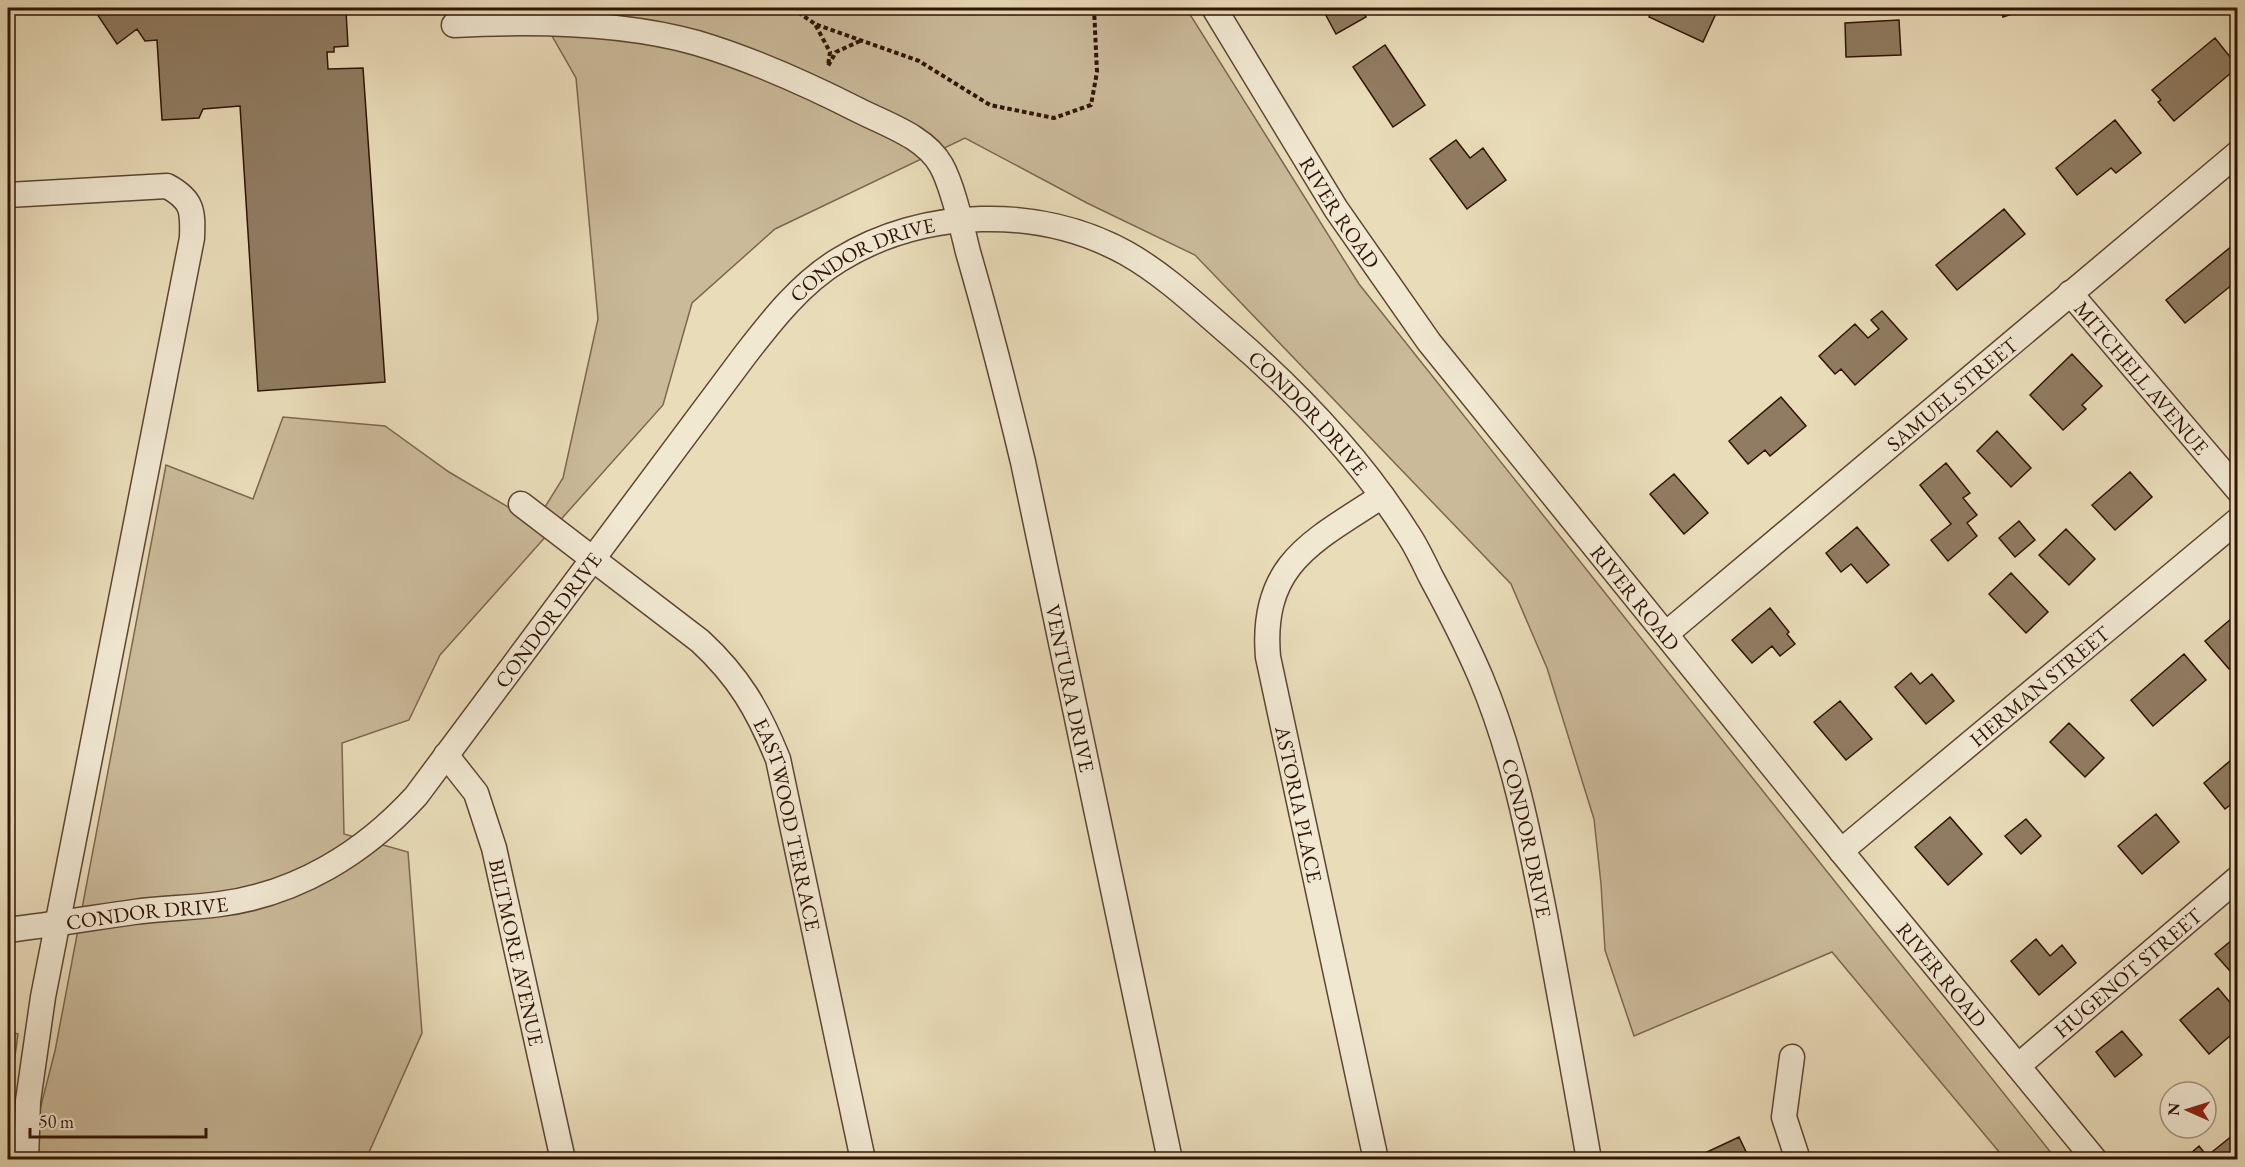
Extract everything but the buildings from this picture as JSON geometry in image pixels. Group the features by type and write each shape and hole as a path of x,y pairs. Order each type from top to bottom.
{"street":[{"name":"RIVER ROAD","path":"1214,8 1336,209 1429,342 1667,633 1841,851 2095,1160"},
{"name":"VENTURA DRIVE","path":"454,25 538,22 648,33 695,42 756,63 815,88 913,137 928,148 942,166 997,353 1023,462 1170,1160"},
{"name":"SAMUEL STREET","path":"1667,633 2238,153"},
{"path":"8,195 168,186 182,194 191,207 193,223 192,238 58,924 8,930"},
{"name":"CONDOR DRIVE","path":"26,1160 28,1101 43,997 58,924 253,898 298,882 332,866 368,843 416,796 745,355 795,295 838,260 888,235 919,225 959,220 1022,221 1070,230 1109,244 1151,269 1218,324 1303,401 1344,448 1407,532 1461,632 1483,682 1505,745 1528,830 1589,1160"},
{"name":"MITCHELL AVENUE","path":"2070,293 2238,490"},
{"name":"ASTORIA PLACE","path":"1376,1160 1268,657 1266,634 1268,614 1273,598 1291,563 1308,545 1382,496"},
{"name":"EASTWOOD TERRACE","path":"521,504 700,640 747,694 765,726 778,759 796,837 863,1160"},
{"name":"HERMAN STREET","path":"1841,851 2238,520"},
{"name":"BILTMORE AVENUE","path":"446,755 476,793 495,848 563,1160"},
{"name":"HUGENOT STREET","path":"2018,1066 2238,878"},
{"path":"1792,1057 1784,1117 1798,1160"}],"path":[{"path":"792,8 815,24 919,61 990,105 1054,118 1090,105 1097,72 1094,8"},
{"path":"815,24 830,52 828,66 836,52 860,41"}],"shaded area":[{"path":"536,8 1186,8 1359,284 2056,1159 2005,1159 1832,952 1634,1036 1605,950 1594,819 1547,668 1511,584 1195,255 1087,203 965,138 775,229 692,303 663,405 440,655 409,720 342,743 344,834 408,852 422,1033 366,1159 36,1160 37,1121 55,1051 166,465 253,499 283,417 385,426 449,472 535,523 563,478 598,319 576,78"},
{"path":"8,1031 18,1034 8,1108"}]}
